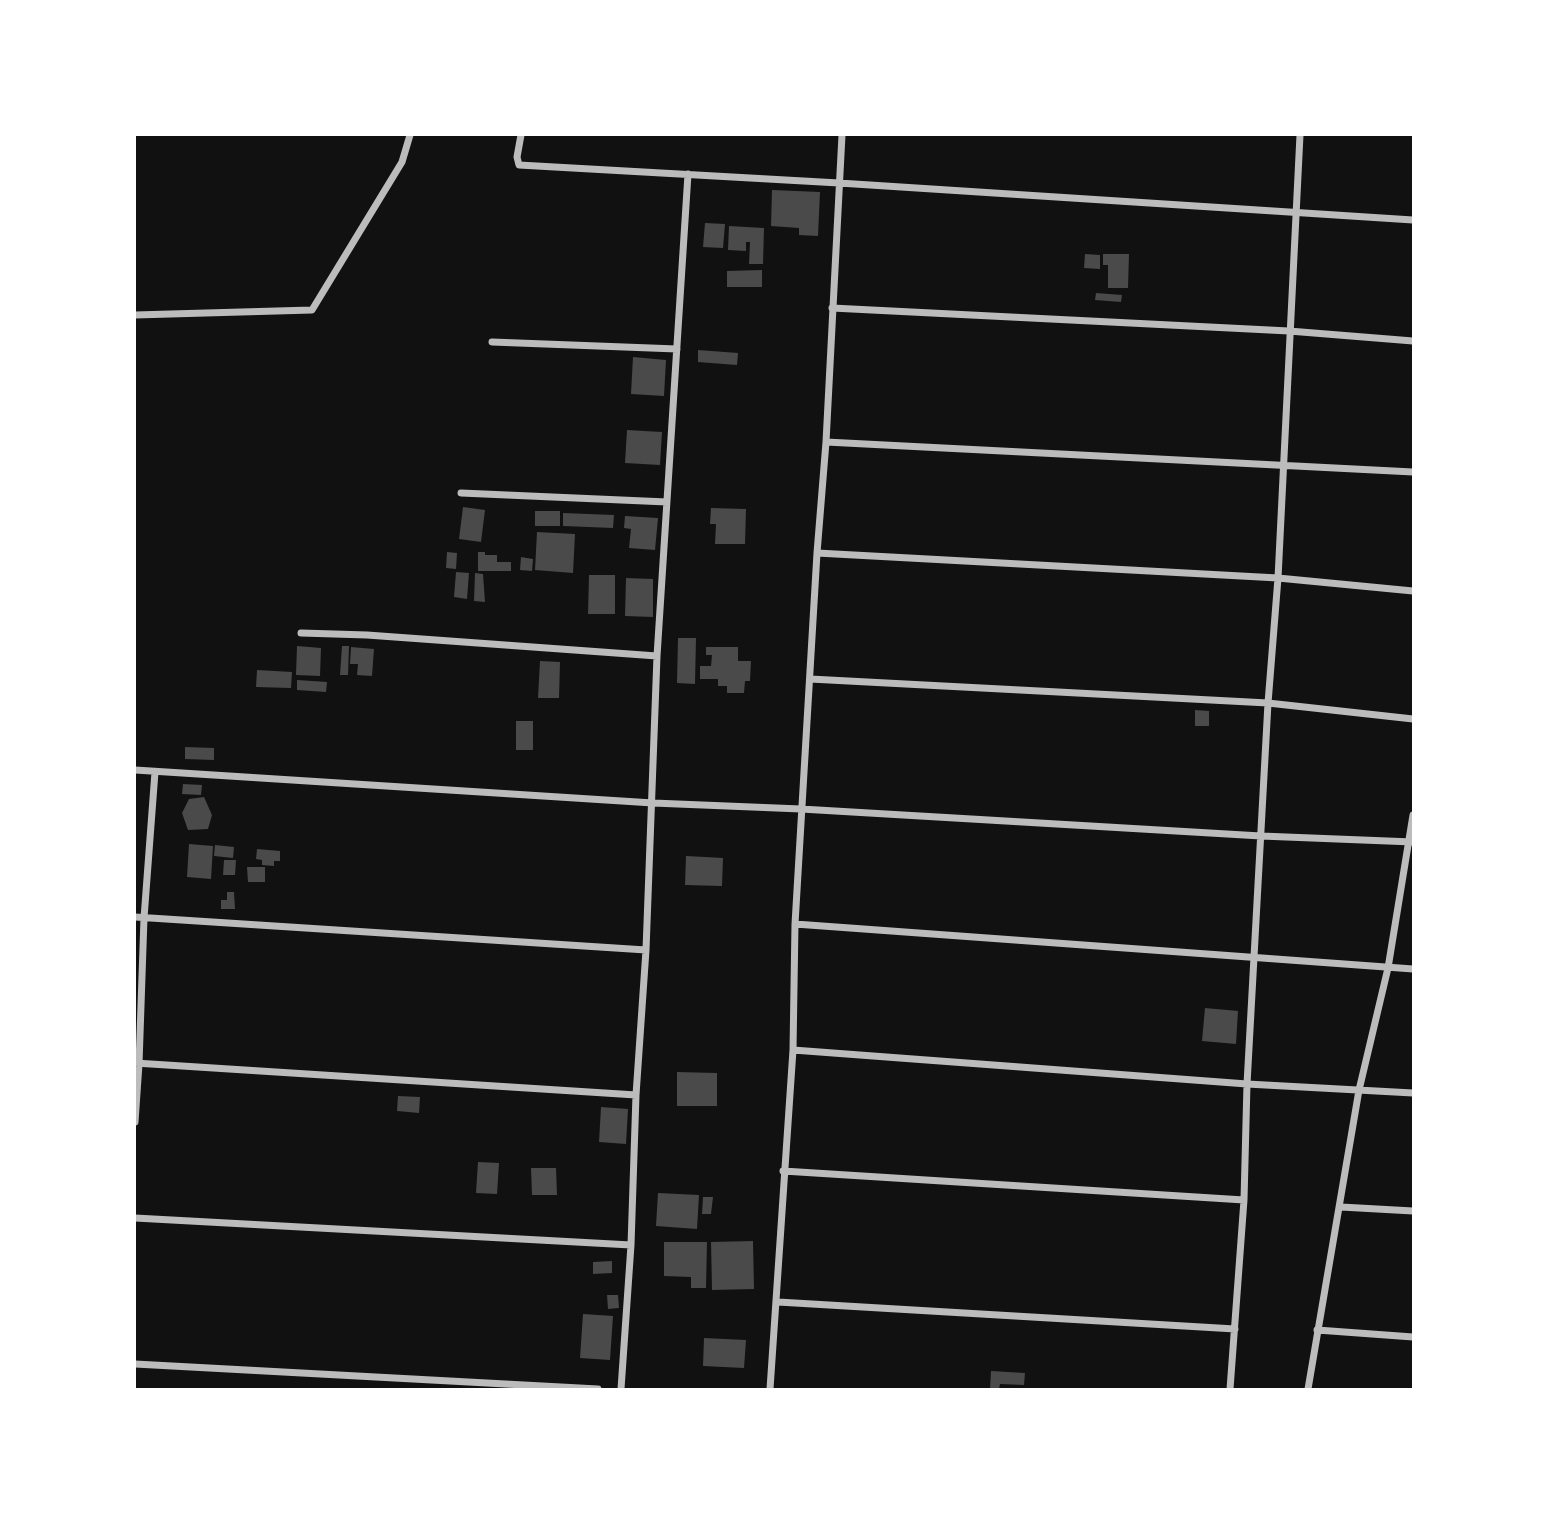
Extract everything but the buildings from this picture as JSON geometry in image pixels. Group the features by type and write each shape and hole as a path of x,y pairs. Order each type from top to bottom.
{"street":[{"path":"135,315 312,310 401,162 410,135"},
{"path":"521,135 517,157 519,165 1413,220"},
{"path":"771,1389 778,1302 783,1171 793,1050 795,924 826,442 842,135"},
{"path":"1230,1389 1244,1200 1247,1084 1268,703 1278,578 1300,135"},
{"path":"621,1389 646,950 657,656 688,174"},
{"path":"832,308 1289,331 1413,341"},
{"path":"492,341 677,349"},
{"path":"826,442 1413,472"},
{"path":"461,492 667,502"},
{"path":"817,553 1278,578 1413,592"},
{"path":"301,634 367,635 657,656"},
{"path":"810,678 1268,703 1413,719"},
{"path":"135,770 653,803 1411,842"},
{"path":"135,1122 144,918 155,772"},
{"path":"1308,1389 1359,1090 1388,968 1411,842 1413,815"},
{"path":"135,917 646,950"},
{"path":"795,924 1413,969"},
{"path":"793,1050 1247,1084 1413,1093"},
{"path":"137,1063 636,1095"},
{"path":"783,1171 1244,1200"},
{"path":"1341,1207 1413,1211"},
{"path":"135,1218 631,1245"},
{"path":"778,1302 1235,1329"},
{"path":"1317,1330 1413,1337"},
{"path":"135,1364 598,1389"}]}
